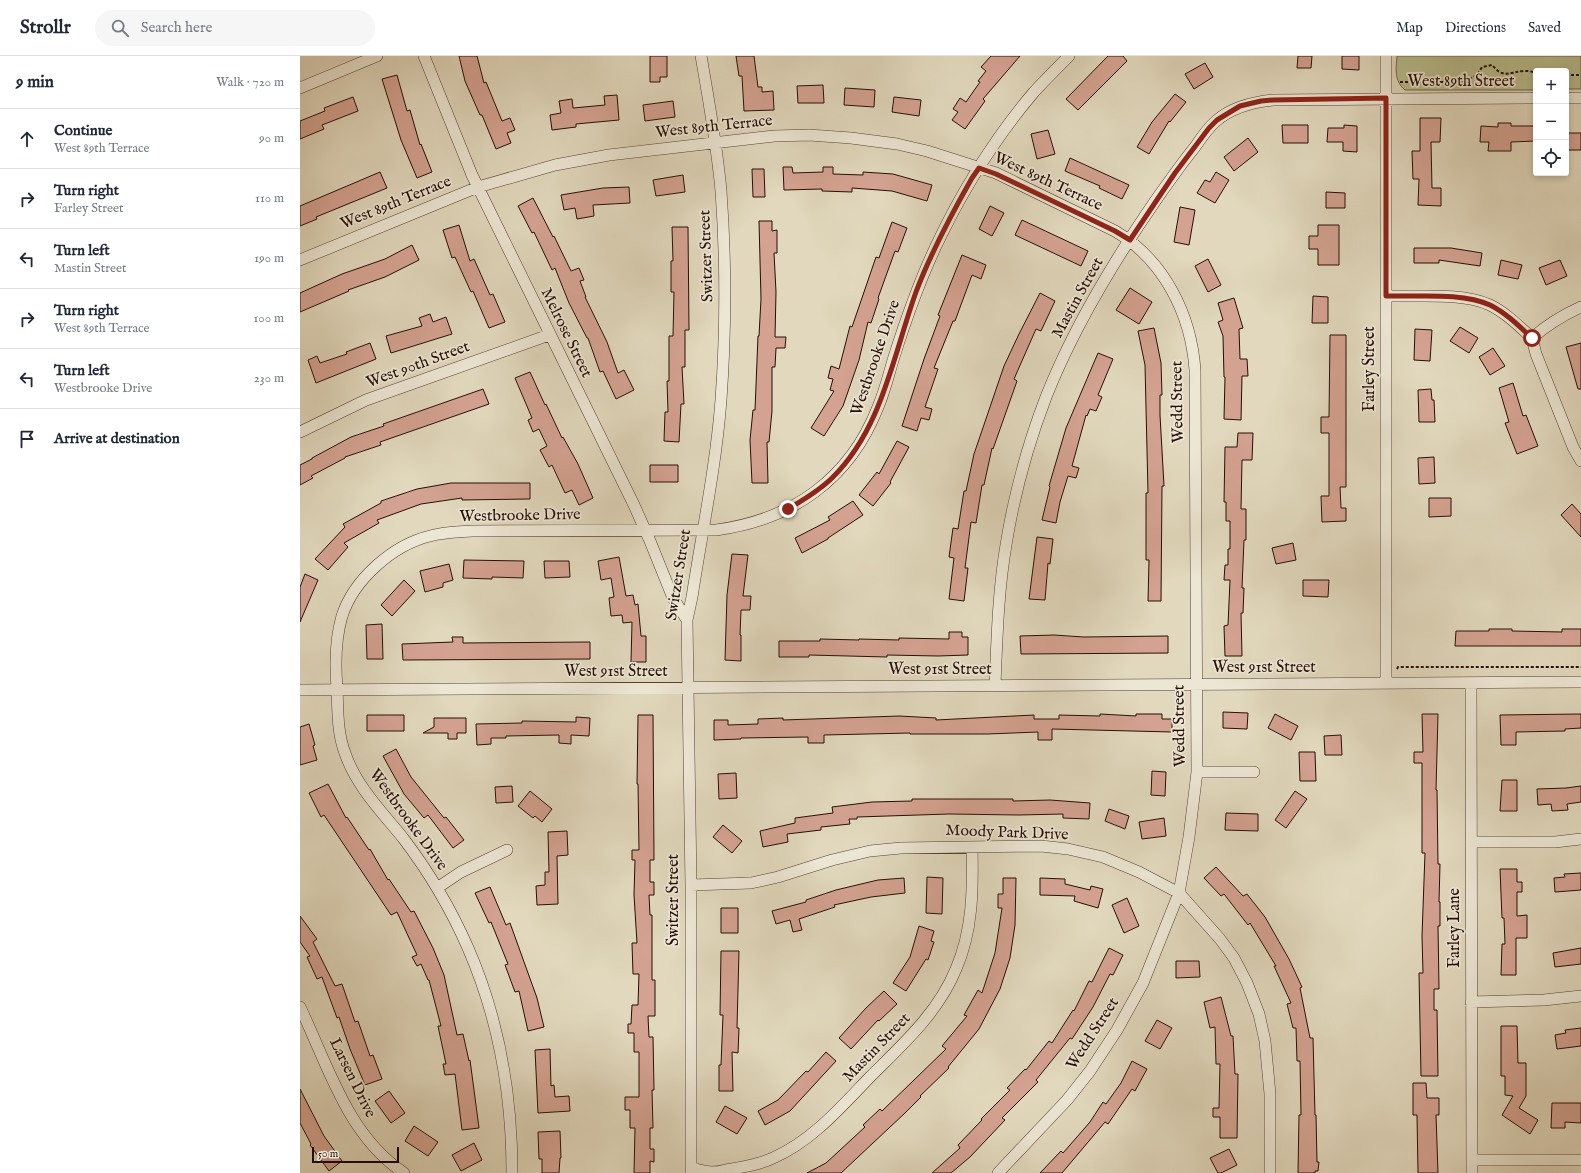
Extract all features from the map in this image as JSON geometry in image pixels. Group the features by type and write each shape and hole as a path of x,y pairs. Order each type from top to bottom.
{"street":[{"path":"300,88 377,56"},
{"name":"Melrose Street","path":"424,56 478,186 549,335 645,530 672,598 687,620"},
{"name":"Switzer Street","path":"691,1170 691,885 687,620 717,440 721,401 725,292 723,226 715,142 701,56"},
{"name":"Westbrooke Drive","path":"512,1173 510,1122 506,1081 488,1001 469,950 457,923 437,888 413,852 368,795 345,754 339,730 336,646 343,614 351,597 371,571 390,554 403,546 434,535 466,532 702,530 737,527 764,519 788,509 811,496 832,478 850,458 866,434 878,407 917,291 935,247 972,178 1012,120 1034,92 1069,56"},
{"name":"Farley Street","path":"1386,56 1386,683"},
{"name":"West 89th Street","path":"1386,98 1533,98"},
{"name":"Mastin Street","path":"995,685 999,594 1015,500 1030,444 1047,396 1070,343 1090,306 1130,240 1171,179 1209,128 1217,120 1240,106 1273,100 1386,98"},
{"path":"1569,98 1581,98"},
{"name":"West 89th Terrace","path":"300,260 478,186 555,165 609,155 715,142 774,136 809,135 851,138 912,148 979,168 1002,177 1115,231 1130,240"},
{"name":"Wedd Street","path":"998,1173 1067,1100 1090,1071 1117,1030 1143,983 1179,893 1189,838 1196,772 1194,356 1189,328 1181,306 1169,284 1155,265 1130,240"},
{"path":"1386,296 1455,297 1472,299 1490,305 1517,324 1532,338 1536,354 1573,447 1581,462"},
{"path":"1532,338 1545,326 1568,312 1581,307"},
{"name":"West 90th Street","path":"300,432 366,400 549,335"},
{"name":"Farley Lane","path":"1470,682 1472,1173"},
{"name":"West 91st Street","path":"300,690 1581,682"},
{"path":"1196,772 1254,772"},
{"path":"1471,842 1555,842 1581,839"},
{"name":"Moody Park Drive","path":"691,885 751,883 778,877 832,860 870,851 901,848 1041,846 1068,849 1103,857 1139,872 1179,893 1220,939 1234,958 1247,983 1259,1014 1265,1041 1268,1066 1270,1173"},
{"name":"Mastin Street","path":"691,1170 712,1172 749,1166 775,1158 797,1145 839,1110 930,1014 944,995 956,969 964,946 971,917 973,886 972,847"},
{"path":"437,888 461,872 507,850"},
{"path":"1471,1002 1544,1000 1581,996"},
{"name":"Larsen Drive","path":"300,1007 338,1093 360,1131 377,1150 404,1173"},
{"path":"1472,1160 1581,1160"}],"path":[{"path":"1400,82 1464,82 1477,75 1482,67 1492,65 1500,73 1507,74 1516,71 1529,70 1533,72"},
{"path":"1569,75 1581,75"},
{"path":"1386,683 1398,667 1581,667"}],"green space":[{"path":"1397,56 1581,56 1581,89 1569,89 1569,68 1533,68 1533,90 1405,90 1397,79"}],"building":[{"path":"459,56 477,56 484,83 486,82 502,121 510,118 515,130 507,133 511,143 496,149 482,115 480,115 465,81"},
{"path":"650,56 667,56 667,77 660,77 660,82 650,82"},
{"path":"736,56 754,56 758,87 762,87 762,92 773,91 774,110 744,111 742,76 739,76"},
{"path":"991,56 1020,56 983,99 985,101 965,129 952,120 958,112 953,109 960,98 966,102 980,82 978,81 986,71 981,67"},
{"path":"1108,56 1123,56 1127,61 1078,110 1066,99"},
{"path":"1298,56 1312,56 1311,68 1297,68"},
{"path":"1342,56 1359,56 1359,70 1342,69"},
{"path":"1205,63 1213,77 1194,89 1185,74"},
{"path":"397,75 407,111 410,110 420,145 421,144 432,172 417,178 401,140 382,79"},
{"path":"823,85 824,103 798,103 797,86"},
{"path":"845,88 875,90 874,107 844,105"},
{"path":"1175,94 1186,102 1170,122 1169,121 1149,154 1137,147 1152,122"},
{"path":"617,95 619,120 576,124 576,127 552,130 550,115 561,113 559,101 572,99 573,108 605,105 604,96"},
{"path":"353,97 358,111 322,125 324,129 300,139 300,121 325,111 324,108"},
{"path":"894,97 921,100 919,116 892,112"},
{"path":"673,101 675,117 645,121 643,105"},
{"path":"1420,118 1441,118 1440,142 1431,142 1432,188 1441,188 1441,206 1418,205 1419,179 1413,179 1412,151 1420,151"},
{"path":"1498,123 1511,123 1511,126 1533,126 1533,141 1511,142 1511,151 1488,151 1489,142 1480,142 1481,126 1498,127"},
{"path":"1282,125 1308,125 1308,143 1283,143"},
{"path":"1344,125 1357,126 1357,152 1343,151 1343,142 1327,142 1328,128 1344,128"},
{"path":"1048,130 1055,154 1037,159 1031,134"},
{"path":"1569,133 1581,133 1581,150 1569,150"},
{"path":"1248,138 1258,152 1234,171 1224,157"},
{"path":"1070,158 1129,185 1122,199 1099,188 1100,186 1065,171"},
{"path":"783,167 792,167 793,173 823,172 823,167 833,167 833,174 863,175 863,172 893,174 932,185 927,201 892,191 852,188 852,192 822,191 822,189 784,190"},
{"path":"752,169 764,169 765,197 753,197"},
{"path":"380,172 387,188 316,217 317,219 300,226 300,206"},
{"path":"1216,172 1229,180 1215,203 1197,193 1205,180 1210,182"},
{"path":"683,175 685,192 656,196 653,180"},
{"path":"629,187 630,203 593,205 594,216 577,219 575,208 564,210 561,195 603,188"},
{"path":"1326,192 1345,193 1345,208 1326,208"},
{"path":"533,198 571,271 579,268 584,280 580,281 585,297 607,342 618,373 624,370 634,390 616,399 603,371 600,372 588,338 569,303 555,268 552,270 534,232 532,233 518,206"},
{"path":"990,206 1004,213 992,236 979,229"},
{"path":"1180,207 1195,210 1189,245 1174,242"},
{"path":"1022,220 1088,251 1081,266 1015,235"},
{"path":"759,221 772,221 772,231 777,230 777,253 774,253 776,292 775,337 786,337 785,348 776,348 775,367 772,367 772,411 769,442 767,442 768,483 752,483 750,440 753,410 755,410 761,299"},
{"path":"892,222 907,228 898,252 895,251 878,298 879,299 871,323 868,322 859,360 843,406 824,436 811,428 834,391 830,390 833,379 828,378 831,366 839,369 850,326 852,327 876,257 879,258"},
{"path":"459,225 470,261 474,259 490,295 493,294 505,322 489,328 473,291 471,292 455,257 452,258 443,230"},
{"path":"1318,225 1339,225 1339,265 1318,265 1318,249 1309,249 1309,236 1318,236"},
{"path":"672,227 688,227 689,330 685,330 685,367 682,367 684,404 681,404 679,442 664,441 665,412 668,412 667,381 669,381 669,336 673,336 674,292 671,292 671,261 673,261"},
{"path":"412,245 419,260 385,277 348,290 349,291 300,312 300,293 342,274 385,259"},
{"path":"1414,248 1451,248 1482,253 1480,266 1439,260 1439,263 1414,263"},
{"path":"962,255 986,265 981,279 972,275 955,321 953,321 934,368 938,369 925,407 932,409 929,420 921,418 917,431 902,426 940,316 938,315"},
{"path":"1208,259 1221,285 1208,292 1195,266"},
{"path":"1501,260 1522,265 1518,279 1498,275"},
{"path":"1560,260 1567,276 1546,285 1539,268"},
{"path":"1130,288 1152,302 1139,324 1116,310"},
{"path":"1040,293 1055,301 1041,331 1036,329 1014,379 1017,381 993,449 992,448 984,485 982,485 976,523 971,522 965,568 968,568 964,601 949,599 954,558 949,557 953,528 958,529 964,491 966,491 974,454 1004,366"},
{"path":"1313,296 1328,297 1328,323 1312,323"},
{"path":"1234,298 1243,328 1239,329 1240,359 1247,359 1248,376 1242,376 1241,420 1224,419 1225,377 1223,336 1218,322 1223,320 1218,303"},
{"path":"430,314 433,322 446,317 452,334 391,353 386,336 422,326 419,318"},
{"path":"1460,327 1478,338 1469,353 1450,341"},
{"path":"1154,328 1161,363 1162,395 1160,395 1160,415 1164,486 1162,486 1161,601 1148,601 1149,560 1146,560 1146,493 1148,493 1145,365 1138,331"},
{"path":"1415,329 1432,330 1430,361 1414,360"},
{"path":"1330,335 1346,335 1346,487 1340,487 1341,508 1346,508 1346,521 1322,522 1321,496 1329,496 1329,433 1321,433 1321,417 1329,417"},
{"path":"370,343 376,359 316,383 308,360 317,356 320,363 347,354 346,352"},
{"path":"1581,343 1581,389 1578,389 1566,347"},
{"path":"1493,348 1505,366 1490,375 1479,357"},
{"path":"1098,353 1113,359 1098,395 1102,397 1096,411 1090,409 1087,416 1086,415 1072,466 1079,468 1076,478 1068,476 1060,502 1056,523 1042,520 1049,486 1066,428"},
{"path":"530,372 562,438 563,437 578,464 593,498 579,505 572,490 565,493 552,465 549,467 540,450 547,446 539,429 533,432 528,420 532,418 515,378"},
{"path":"1513,383 1523,416 1526,415 1538,446 1517,454 1505,423 1509,422 1499,388"},
{"path":"483,389 489,404 380,442 381,445 345,457 311,476 313,478 300,485 300,465 351,437 384,426 383,424"},
{"path":"1431,389 1432,400 1434,400 1435,422 1419,422 1418,390"},
{"path":"1238,433 1253,433 1252,460 1242,460 1241,509 1246,509 1246,540 1244,540 1242,588 1244,588 1243,613 1241,613 1242,656 1225,656 1224,626 1228,625 1230,580 1224,580 1225,565 1228,565 1228,549 1230,549 1230,521 1226,521 1226,502 1224,502 1225,447 1237,447"},
{"path":"897,441 909,447 890,482 891,483 873,506 859,495 877,472 879,474"},
{"path":"1434,457 1435,483 1419,484 1418,458"},
{"path":"650,465 678,465 678,482 650,482"},
{"path":"451,483 530,483 530,499 462,500 462,498 421,504 377,520 379,523 344,543 348,547 328,570 315,559 345,527 343,524 381,503 381,501 417,489"},
{"path":"1429,498 1451,498 1451,516 1429,517"},
{"path":"853,501 863,515 828,539 802,553 795,538 830,520 828,517"},
{"path":"1572,504 1581,514 1581,537 1561,515"},
{"path":"1037,537 1053,539 1050,564 1048,563 1045,600 1029,599"},
{"path":"1293,543 1296,560 1276,564 1272,548"},
{"path":"732,554 748,555 743,596 751,596 750,610 741,610 741,661 725,660 727,595"},
{"path":"619,557 626,596 633,595 635,605 638,604 641,636 646,636 646,662 631,662 632,622 623,623 622,615 611,616 609,598 614,597 611,578 601,580 598,561"},
{"path":"464,560 524,561 523,578 463,578"},
{"path":"544,561 569,561 570,577 545,578"},
{"path":"449,564 453,580 443,583 443,587 425,592 420,571"},
{"path":"305,574 318,580 300,622 300,587"},
{"path":"404,580 415,591 392,616 381,605"},
{"path":"1303,580 1329,580 1328,597 1303,596"},
{"path":"382,624 383,659 367,659 366,625"},
{"path":"1489,629 1562,632 1562,629 1581,629 1581,646 1455,646 1456,631 1489,631"},
{"path":"949,632 962,632 962,637 968,637 968,655 887,655 887,657 809,655 809,657 779,657 779,641 820,641 820,639 899,640 899,638 949,639"},
{"path":"1054,635 1084,637 1168,636 1168,653 1021,654 1020,636"},
{"path":"452,637 463,637 463,643 590,642 590,659 403,660 402,644 453,642"},
{"path":"1223,712 1248,713 1247,729 1223,728"},
{"path":"1100,714 1136,716 1136,714 1162,714 1162,719 1172,719 1172,732 1052,729 1052,740 1038,740 1038,732 988,734 910,733 824,735 824,743 808,743 808,737 714,740 714,720 728,720 728,725 758,724 758,719 783,718 783,720 899,716 936,718 936,720 1034,715 1034,719 1059,719 1059,715 1100,716"},
{"path":"1275,714 1298,726 1291,740 1268,728"},
{"path":"1422,714 1438,714 1436,790 1438,864 1440,864 1440,926 1438,926 1439,989 1434,989 1434,1010 1437,1010 1438,1076 1421,1076 1419,973 1423,973 1422,936 1425,853 1422,853 1422,763 1414,763 1414,752 1423,752"},
{"path":"1581,714 1581,728 1565,729 1565,731 1516,732 1516,745 1501,745 1500,715"},
{"path":"367,715 404,715 404,731 367,731"},
{"path":"638,715 653,715 654,860 650,860 650,882 654,882 654,895 649,895 650,915 652,915 652,980 655,980 655,1016 648,1016 649,1037 653,1037 654,1090 652,1090 653,1128 650,1128 650,1149 654,1149 654,1162 650,1161 650,1173 634,1173 635,1128 630,1128 630,1110 625,1110 625,1097 639,1097 639,1052 634,1052 634,1033 628,1033 628,1024 631,1024 632,1005 638,1005 639,974 633,974 632,943 637,943 634,895 635,860 632,860 632,850 639,850 637,784"},
{"path":"576,717 590,718 589,736 571,735 571,744 559,743 559,735 506,736 506,738 491,738 491,744 477,745 476,724 522,723 522,721 576,722"},
{"path":"434,718 466,718 466,733 457,733 457,739 448,739 448,733 423,733 434,727"},
{"path":"309,724 315,745 313,746 317,760 300,765 300,727"},
{"path":"1341,735 1342,755 1325,755 1324,736"},
{"path":"396,749 411,777 464,840 453,848 428,815 424,818 404,794 383,756"},
{"path":"1299,752 1315,752 1316,781 1300,781"},
{"path":"1152,771 1166,772 1165,796 1151,795"},
{"path":"736,773 737,798 719,799 718,774"},
{"path":"1502,780 1517,780 1517,811 1500,811"},
{"path":"328,784 346,818 347,817 369,850 370,849 388,880 389,879 411,912 414,911 433,948 444,975 457,1035 463,1034 469,1061 470,1060 479,1128 462,1130 455,1074 445,1075 443,1064 446,1064 438,1026 441,1026 429,980 421,964 417,966 412,957 417,955 397,912 391,915 324,815 321,817 309,793"},
{"path":"512,786 513,802 496,803 495,787"},
{"path":"1581,786 1581,802 1567,804 1568,810 1552,811 1551,804 1538,805 1537,789"},
{"path":"530,791 552,809 542,822 535,816 533,818 518,806"},
{"path":"1295,791 1307,799 1286,828 1275,820"},
{"path":"912,799 1013,799 1013,801 1050,800 1090,803 1089,819 1063,818 1063,814 949,814 857,817 857,819 849,819 850,824 821,827 821,830 787,834 788,842 763,847 760,831 795,823 795,818 833,813 832,807 872,802 912,801"},
{"path":"1109,809 1129,816 1125,829 1105,821"},
{"path":"1226,813 1258,814 1258,831 1225,830"},
{"path":"1164,818 1166,836 1142,839 1139,822"},
{"path":"723,825 742,841 732,853 713,837"},
{"path":"567,831 568,855 557,856 558,904 537,905 536,886 545,885 545,872 549,872 548,832"},
{"path":"1216,867 1243,896 1247,894 1265,917 1289,959 1302,987 1300,988 1310,1038 1313,1038 1317,1162 1319,1162 1318,1171 1315,1171 1315,1173 1298,1173 1299,1115 1301,1115 1300,1061 1297,1061 1296,1028 1293,1028 1287,1004 1291,1003 1274,966 1276,966 1250,923 1248,925 1224,894 1221,896 1204,878"},
{"path":"1500,869 1517,869 1517,882 1522,882 1522,892 1517,892 1517,916 1527,915 1527,938 1516,938 1516,975 1501,975 1502,944 1505,944 1504,918 1502,918"},
{"path":"1581,873 1581,890 1555,892 1554,878 1565,877 1564,874"},
{"path":"927,877 943,878 942,914 926,913"},
{"path":"904,878 905,893 871,897 834,905 835,907 799,919 802,930 793,932 790,920 776,924 772,911 806,902 806,900 836,890 878,880"},
{"path":"1003,878 1016,878 1015,925 1010,958 1000,989 979,1029 948,1067 949,1068 905,1113 841,1173 807,1173 826,1163 865,1127 863,1125 880,1109 882,1111 946,1049 942,1046 967,1016 964,1015 978,990 982,993 995,953 1002,908 998,908 998,894 1003,894"},
{"path":"1040,878 1065,879 1065,884 1090,890 1091,886 1103,889 1098,908 1074,901 1075,896 1040,895"},
{"path":"490,887 506,925 510,923 537,998 544,1027 528,1031 519,991 515,992 505,965 508,964 491,922 489,923 475,893"},
{"path":"1127,898 1139,926 1124,933 1112,905"},
{"path":"721,908 738,908 738,933 721,933"},
{"path":"300,916 317,939 313,942 335,986 342,984 355,1022 358,1021 370,1056 373,1055 382,1079 365,1085 339,1017 337,1018 322,977 317,979 307,957 310,956 300,942"},
{"path":"919,926 934,931 931,941 934,942 928,960 926,959 906,991 893,983 910,957"},
{"path":"1109,948 1123,955 1113,975 1110,974 1093,1007 1072,1039 1070,1038 1036,1080 1038,1082 1002,1118 1005,1120 970,1157 951,1173 932,1173 960,1148 958,1145 1010,1090 1007,1088 1025,1069 1026,1070 1049,1041 1052,1043 1073,1010 1074,1011 1089,981 1092,982"},
{"path":"1581,948 1581,964 1555,967 1553,953"},
{"path":"721,951 739,951 737,1028 739,1028 738,1053 732,1052 733,1091 719,1091 719,1065 721,1065 723,1015 720,1015"},
{"path":"1176,961 1199,961 1200,977 1176,978"},
{"path":"884,991 897,1004 879,1021 878,1020 851,1049 839,1038 866,1008"},
{"path":"1221,997 1231,1036 1233,1036 1235,1074 1238,1074 1237,1138 1220,1138 1220,1117 1213,1117 1213,1108 1219,1108 1220,1064 1216,1064 1215,1027 1210,1028 1204,1002"},
{"path":"1157,1020 1172,1028 1160,1049 1145,1041"},
{"path":"1501,1026 1517,1026 1518,1063 1526,1063 1526,1096 1519,1108 1538,1120 1530,1134 1502,1115 1513,1096 1505,1095 1505,1076 1501,1076"},
{"path":"1581,1028 1581,1046 1557,1049 1555,1035 1566,1033 1565,1030"},
{"path":"550,1049 551,1086 554,1085 555,1097 569,1096 570,1111 538,1113 535,1050"},
{"path":"826,1052 836,1061 790,1111 765,1125 758,1111 778,1100 806,1071 808,1072"},
{"path":"1132,1061 1147,1069 1135,1091 1132,1089 1108,1124 1105,1122 1062,1173 1040,1173 1061,1151 1063,1153 1090,1122 1103,1102 1106,1104 1121,1083"},
{"path":"1413,1083 1426,1083 1427,1098 1439,1098 1439,1115 1436,1115 1438,1173 1418,1173 1417,1115 1413,1115"},
{"path":"300,1089 324,1136 342,1161 329,1171 310,1145 311,1144 300,1123"},
{"path":"389,1091 405,1113 391,1123 375,1101"},
{"path":"1552,1103 1581,1103 1581,1123 1565,1122 1565,1128 1551,1128"},
{"path":"725,1106 747,1118 737,1134 716,1122"},
{"path":"414,1126 438,1142 428,1156 405,1141"},
{"path":"560,1131 561,1158 559,1173 542,1173 542,1159 539,1159 538,1132"},
{"path":"474,1143 482,1160 461,1171 452,1155"},
{"path":"1229,1149 1237,1165 1218,1173 1210,1158"}],"route":[{"path":"788,509 811,496 832,478 850,458 866,434 878,407 917,291 935,247 972,178 979,168 996,174 1115,231 1130,240 1175,173 1209,128 1217,120 1240,106 1261,101 1386,98 1386,296 1455,297 1472,299 1490,305 1517,324 1532,338"}]}
